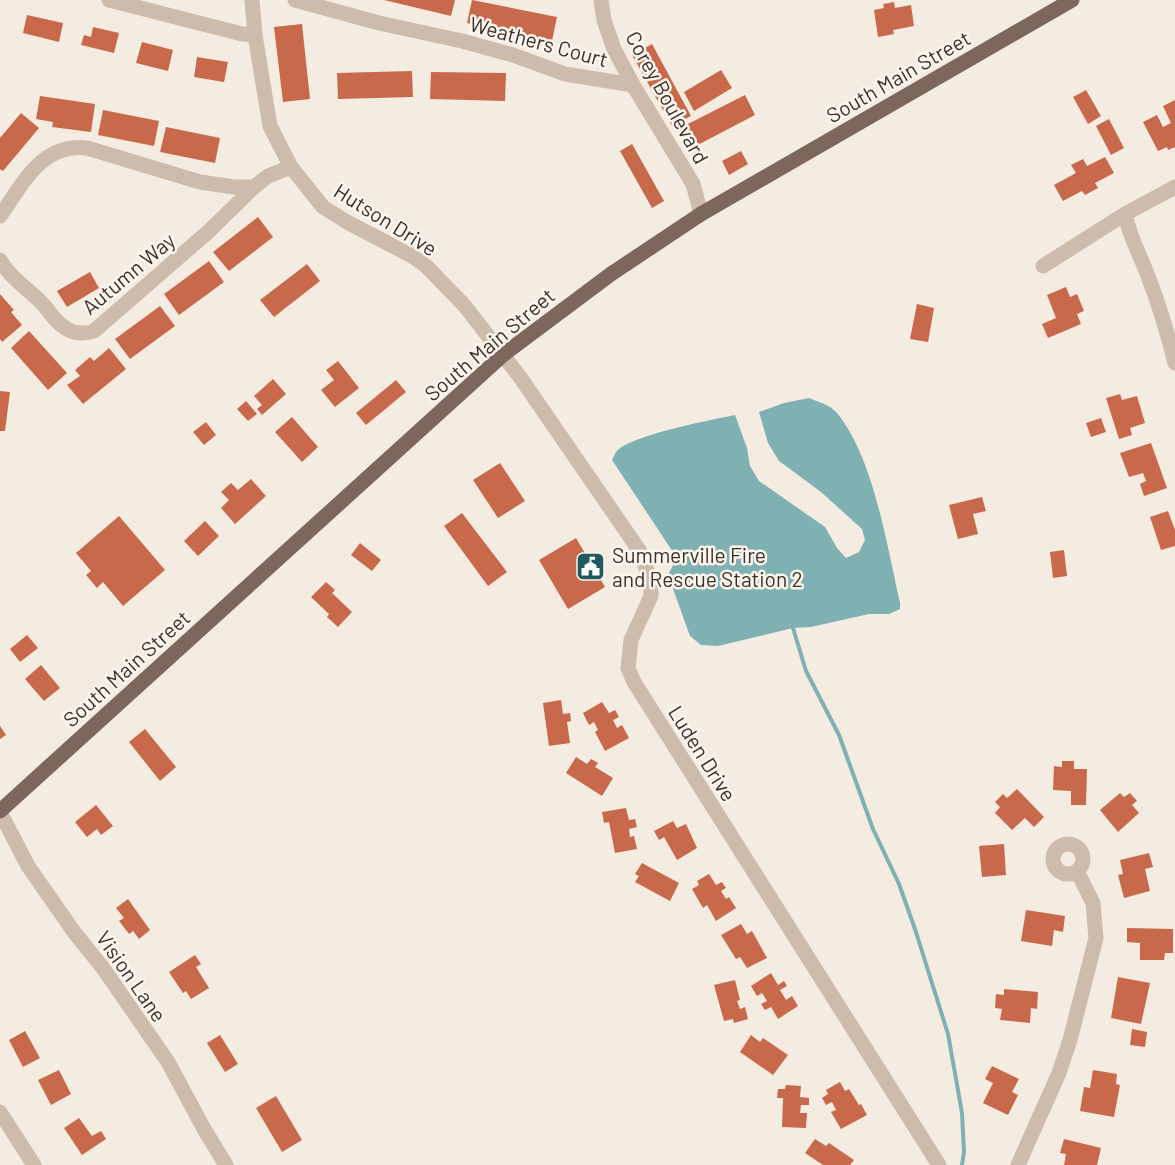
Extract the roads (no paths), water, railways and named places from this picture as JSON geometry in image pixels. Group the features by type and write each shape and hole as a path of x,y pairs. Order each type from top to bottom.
{"main road":[{"name":"South Main Street","path":"0,812 504,354 611,274 701,214 1072,0"}],"street":[{"path":"109,0 242,34 255,35"},
{"name":"Hutson Drive","path":"252,0 255,35 270,126 291,167 314,198 331,213 403,250 426,266 464,305 504,354"},
{"name":"Weathers Court","path":"295,0 379,23 462,41 513,55 565,74 633,85"},
{"name":"Corey Boulevard","path":"601,0 609,35 633,85 693,184 701,214"},
{"path":"0,216 33,170 56,151 72,146 87,148 200,182 234,187 254,187"},
{"name":"Autumn Way","path":"0,260 10,274 59,323 71,332 83,334 94,331 208,232 254,187 268,177 291,167"},
{"path":"1043,266 1125,214 1175,187"},
{"path":"1125,214 1130,234 1149,278 1167,331 1175,363"},
{"name":"Luden Drive","path":"504,354 639,550 646,566 651,582 651,596 634,629 628,653 628,668 634,682 939,1165"},
{"name":"Vision Lane","path":"0,812 28,866 168,1062 226,1165"},
{"path":"1018,1165 1059,1073 1073,1029 1096,938 1093,903 1077,871"},
{"path":"0,1112 34,1165"}],"water":[{"path":"809,398 828,406 837,413 861,454 878,504 900,609 889,614 869,614 811,627 793,628 718,646 701,645 690,636 668,575 677,558 612,460 615,453 638,439 735,415 747,448 750,466 759,481 825,527 837,548 846,558 859,552 865,540 862,529 821,492 779,461 768,443 759,412 784,403"}],"waterway":[{"path":"793,628 806,671 839,735 873,829 899,884 915,929 948,1034 962,1113 964,1152 962,1165"}],"place":[{"name":"Summerville Fire and Rescue Station 2","path":"591,566"}]}
